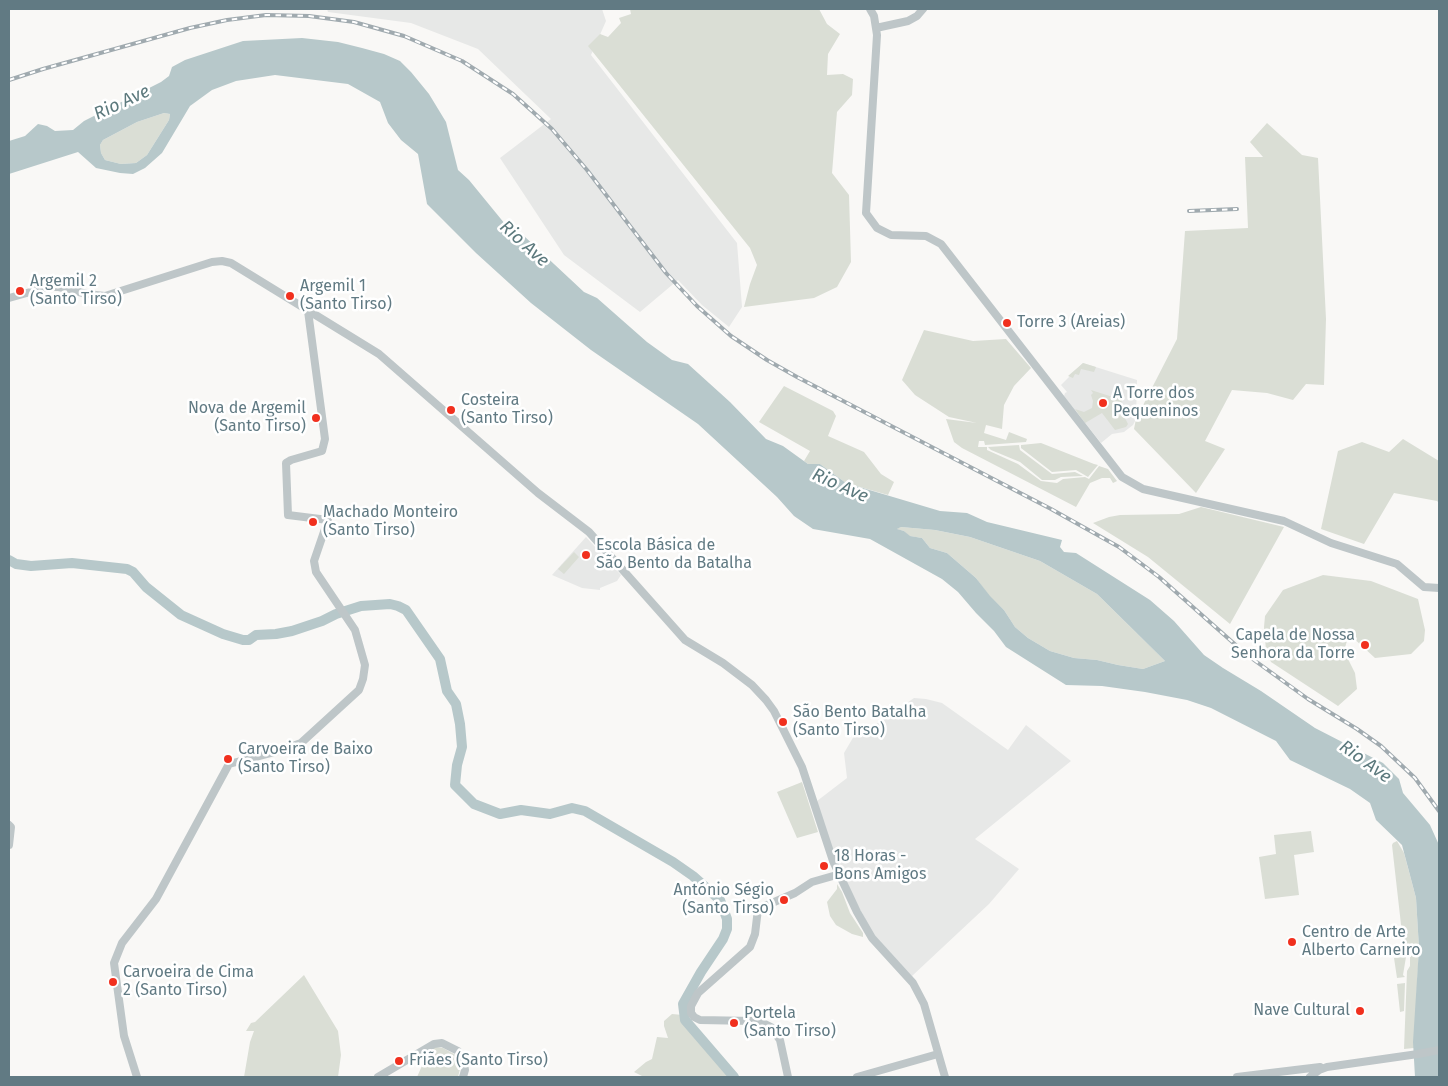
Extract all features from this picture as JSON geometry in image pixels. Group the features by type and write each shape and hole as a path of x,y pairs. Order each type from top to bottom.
{"street":[{"path":"870,9 874,16 876,28 866,213 877,228 891,235 926,236 941,244 1122,477 1144,488 1284,521 1331,543 1397,564 1424,587 1439,588"},
{"path":"876,28 908,21 917,16 923,9"},
{"path":"9,298 48,287 59,287 105,296 212,262 222,261 231,263 379,354 538,493 581,525 685,640 722,663 756,690 774,711 802,767 833,861 857,912 872,938 913,983 924,1004 944,1077"},
{"path":"137,1077 124,1036 114,962 122,944 156,899 229,764 275,752 300,743 359,690 363,679 364,665 355,630 316,572 314,562 328,520 288,515 286,463 290,460 322,451 325,439 308,311"},
{"path":"9,845 10,826"},
{"path":"789,1077 780,1040 774,1031 765,1024 753,1021 700,1020 694,1017 691,1012 691,1006 698,993 750,947 755,934 758,909 812,882 840,874"},
{"path":"378,1077 434,1044 442,1043 458,1051 464,1059 465,1070 463,1077"},
{"path":"1428,1052 1439,1045"},
{"path":"1237,1077 1295,1074 1327,1066 1439,1050"},
{"path":"857,1077 938,1054"},
{"path":"1310,1077 1327,1066"}],"shaded area":[{"path":"327,9 602,9 606,21 591,55 737,243 742,307 729,327 702,305 678,280 640,312 564,255 500,158 551,119 478,49 411,23 328,12"},
{"path":"630,9 819,9 827,24 840,34 828,54 827,75 843,74 853,79 852,95 837,112 832,173 849,195 851,262 837,287 814,298 744,307 757,265 750,248 588,46 600,34 608,37 621,23 619,18 631,14"},
{"path":"164,113 170,114 169,120 147,155 136,163 121,164 105,160 101,153 100,145 103,140 137,122"},
{"path":"1267,123 1302,155 1318,158 1326,319 1324,385 1306,384 1293,400 1267,393 1232,390 1205,441 1225,449 1196,493 1134,429 1136,419 1177,339 1185,231 1248,228 1245,157 1263,157 1250,142"},
{"path":"924,330 973,341 1006,339 1031,368 1014,386 1004,405 1002,429 986,425 984,433 1006,440 1009,432 1027,439 1026,442 985,445 984,441 979,441 978,447 987,447 987,450 1018,464 1041,481 1057,483 1063,479 1085,477 1089,479 1099,466 1108,469 1117,481 1113,483 1110,478 1102,478 1090,483 1076,507 962,448 954,442 946,419 977,423 949,417 915,395 902,380"},
{"name":"A Torre dos Pequeninos","path":"1083,363 1137,380 1136,419 1133,425 1124,432 1112,434 1101,443 1064,396 1067,392 1061,385"},
{"path":"1083,363 1096,367 1094,372 1081,369 1079,375 1075,374 1073,378 1068,376"},
{"path":"784,386 833,411 836,416 828,436 864,452 881,474 894,482 888,495 846,483 820,464 808,464 804,461 810,451 759,422"},
{"path":"1091,390 1122,400 1120,407 1124,408 1119,415 1124,422 1120,416 1122,415 1126,420 1128,424 1126,427 1115,430 1102,413 1085,423 1075,409 1084,412 1092,408 1093,401 1091,395 1093,393"},
{"path":"1403,439 1439,461 1439,503 1437,501 1394,493 1364,544 1321,529 1338,451 1362,442 1389,452"},
{"path":"1041,443 1098,465 1088,477 1076,470 1052,472 1021,448 1021,445"},
{"path":"1019,445 1020,450 1052,474 1075,472 1083,476 1042,480 1020,462 988,447"},
{"path":"1201,507 1284,527 1230,624 1148,557 1093,523 1120,515 1179,514"},
{"path":"901,527 935,530 970,537 1040,561 1097,594 1165,661 1143,669 1097,660 1074,658 1050,651 1028,638 1015,627 1004,610 989,596 976,578 947,553 930,548 922,538 909,536 904,531 896,529"},
{"name":"Escola Básica de São Bento da Batalha","path":"586,537 621,575 617,581 600,588 600,590 582,588 552,575"},
{"path":"574,552 579,557 564,574 558,569"},
{"path":"1323,575 1371,581 1418,599 1425,630 1424,641 1411,654 1375,658 1349,634 1344,651 1355,673 1357,689 1338,706 1271,662 1266,650 1265,616 1283,590"},
{"path":"914,698 942,703 1008,750 1026,725 1071,761 975,839 1019,869 989,904 912,976 873,934 853,896 831,846 817,801 847,778 844,753 854,736 872,727"},
{"path":"802,782 818,832 797,838 777,792"},
{"path":"1311,831 1314,852 1294,855 1299,895 1265,899 1259,857 1276,854 1274,835"},
{"path":"1397,841 1404,853 1416,898 1419,948 1414,1048 1404,1049 1407,971 1410,966 1410,950 1404,951 1392,845"},
{"path":"837,884 850,913 863,933 863,937 852,934 836,925 830,916 827,902 837,889"},
{"path":"1406,957 1403,975 1405,977 1397,978 1394,958"},
{"path":"304,975 338,1031 341,1055 338,1077 244,1077 250,1042 254,1031 246,1031 251,1023 255,1022"},
{"path":"1405,983 1404,1011 1400,1012 1397,984"},
{"path":"672,1014 683,1015 684,1021 732,1077 644,1077 634,1072 652,1059 657,1037 668,1038 664,1021"},
{"path":"435,1047 443,1048 456,1055 461,1065 458,1077 417,1077 425,1059 425,1053"}],"water":[{"name":"Rio Ave","path":"302,38 338,42 384,54 400,61 429,94 446,122 458,170 469,180 505,224 524,236 584,292 597,298 647,342 672,360 688,364 730,402 766,439 783,446 808,464 820,464 846,483 940,511 967,513 987,522 1062,540 1060,547 1064,552 1076,553 1150,600 1174,621 1204,655 1315,728 1383,763 1399,779 1403,793 1430,825 1439,845 1439,1077 1415,1077 1413,1042 1419,948 1416,898 1402,845 1376,820 1370,803 1350,789 1290,760 1276,741 1211,708 1187,700 1145,692 1102,686 1066,685 1006,647 958,592 942,579 870,539 813,529 794,516 777,497 698,424 591,350 531,303 476,253 427,204 418,154 401,140 388,123 380,102 348,84 275,75 236,81 212,90 190,106 162,153 145,168 133,174 96,168 78,152 9,174 9,141 25,136 38,124 47,126 55,131 73,130 84,121 161,82 169,76 172,67 185,60 243,41","holes":["164,113 170,114 169,120 147,155 136,163 121,164 105,160 101,153 100,145 103,140 137,122","901,527 935,530 970,537 1040,561 1097,594 1165,661 1143,669 1097,660 1074,658 1050,651 1028,638 1015,627 1004,610 976,578 947,553 930,548 922,538 910,536 904,531 897,529"]}],"waterway":[{"path":"9,560 16,564 31,566 72,563 127,569 133,572 146,587 181,615 223,634 243,640 249,640 256,635 292,631 361,606 390,604 406,610 440,659 447,691 456,704 462,747 457,765 455,785 474,804 500,814 521,810 550,814 572,808 585,811 673,862 693,876 720,900 727,919 727,929 723,939 683,1004 685,1020 734,1077"}],"railway":[{"path":"9,80 190,28 227,20 266,15 309,16 354,22 404,36 462,61 513,94 552,129 587,170 666,273 697,306 731,336 797,377 1051,509 1119,547 1159,577 1247,655 1308,699 1381,746 1415,778 1439,811"},
{"path":"1189,211 1237,209"}],"place":[{"name":"Argemil 2 (Santo Tirso)","path":"20,291"},
{"name":"Argemil 1 (Santo Tirso)","path":"290,296"},
{"name":"Torre 3 (Areias)","path":"1007,323"},
{"name":"A Torre dos Pequeninos","path":"1103,403"},
{"name":"Costeira (Santo Tirso)","path":"451,410"},
{"name":"Nova de Argemil (Santo Tirso)","path":"316,418"},
{"name":"Machado Monteiro (Santo Tirso)","path":"313,522"},
{"name":"Escola Básica de São Bento da Batalha","path":"586,555"},
{"name":"Capela de Nossa Senhora da Torre","path":"1365,645"},
{"name":"São Bento Batalha (Santo Tirso)","path":"783,722"},
{"name":"Carvoeira de Baixo (Santo Tirso)","path":"228,759"},
{"name":"18 Horas - Bons Amigos","path":"824,866"},
{"name":"António Ségio (Santo Tirso)","path":"784,900"},
{"name":"Centro de Arte Alberto Carneiro","path":"1292,942"},
{"name":"Carvoeira de Cima 2 (Santo Tirso)","path":"113,982"},
{"name":"Nave Cultural","path":"1360,1011"},
{"name":"Portela (Santo Tirso)","path":"734,1023"},
{"name":"Friães (Santo Tirso)","path":"399,1061"}]}
